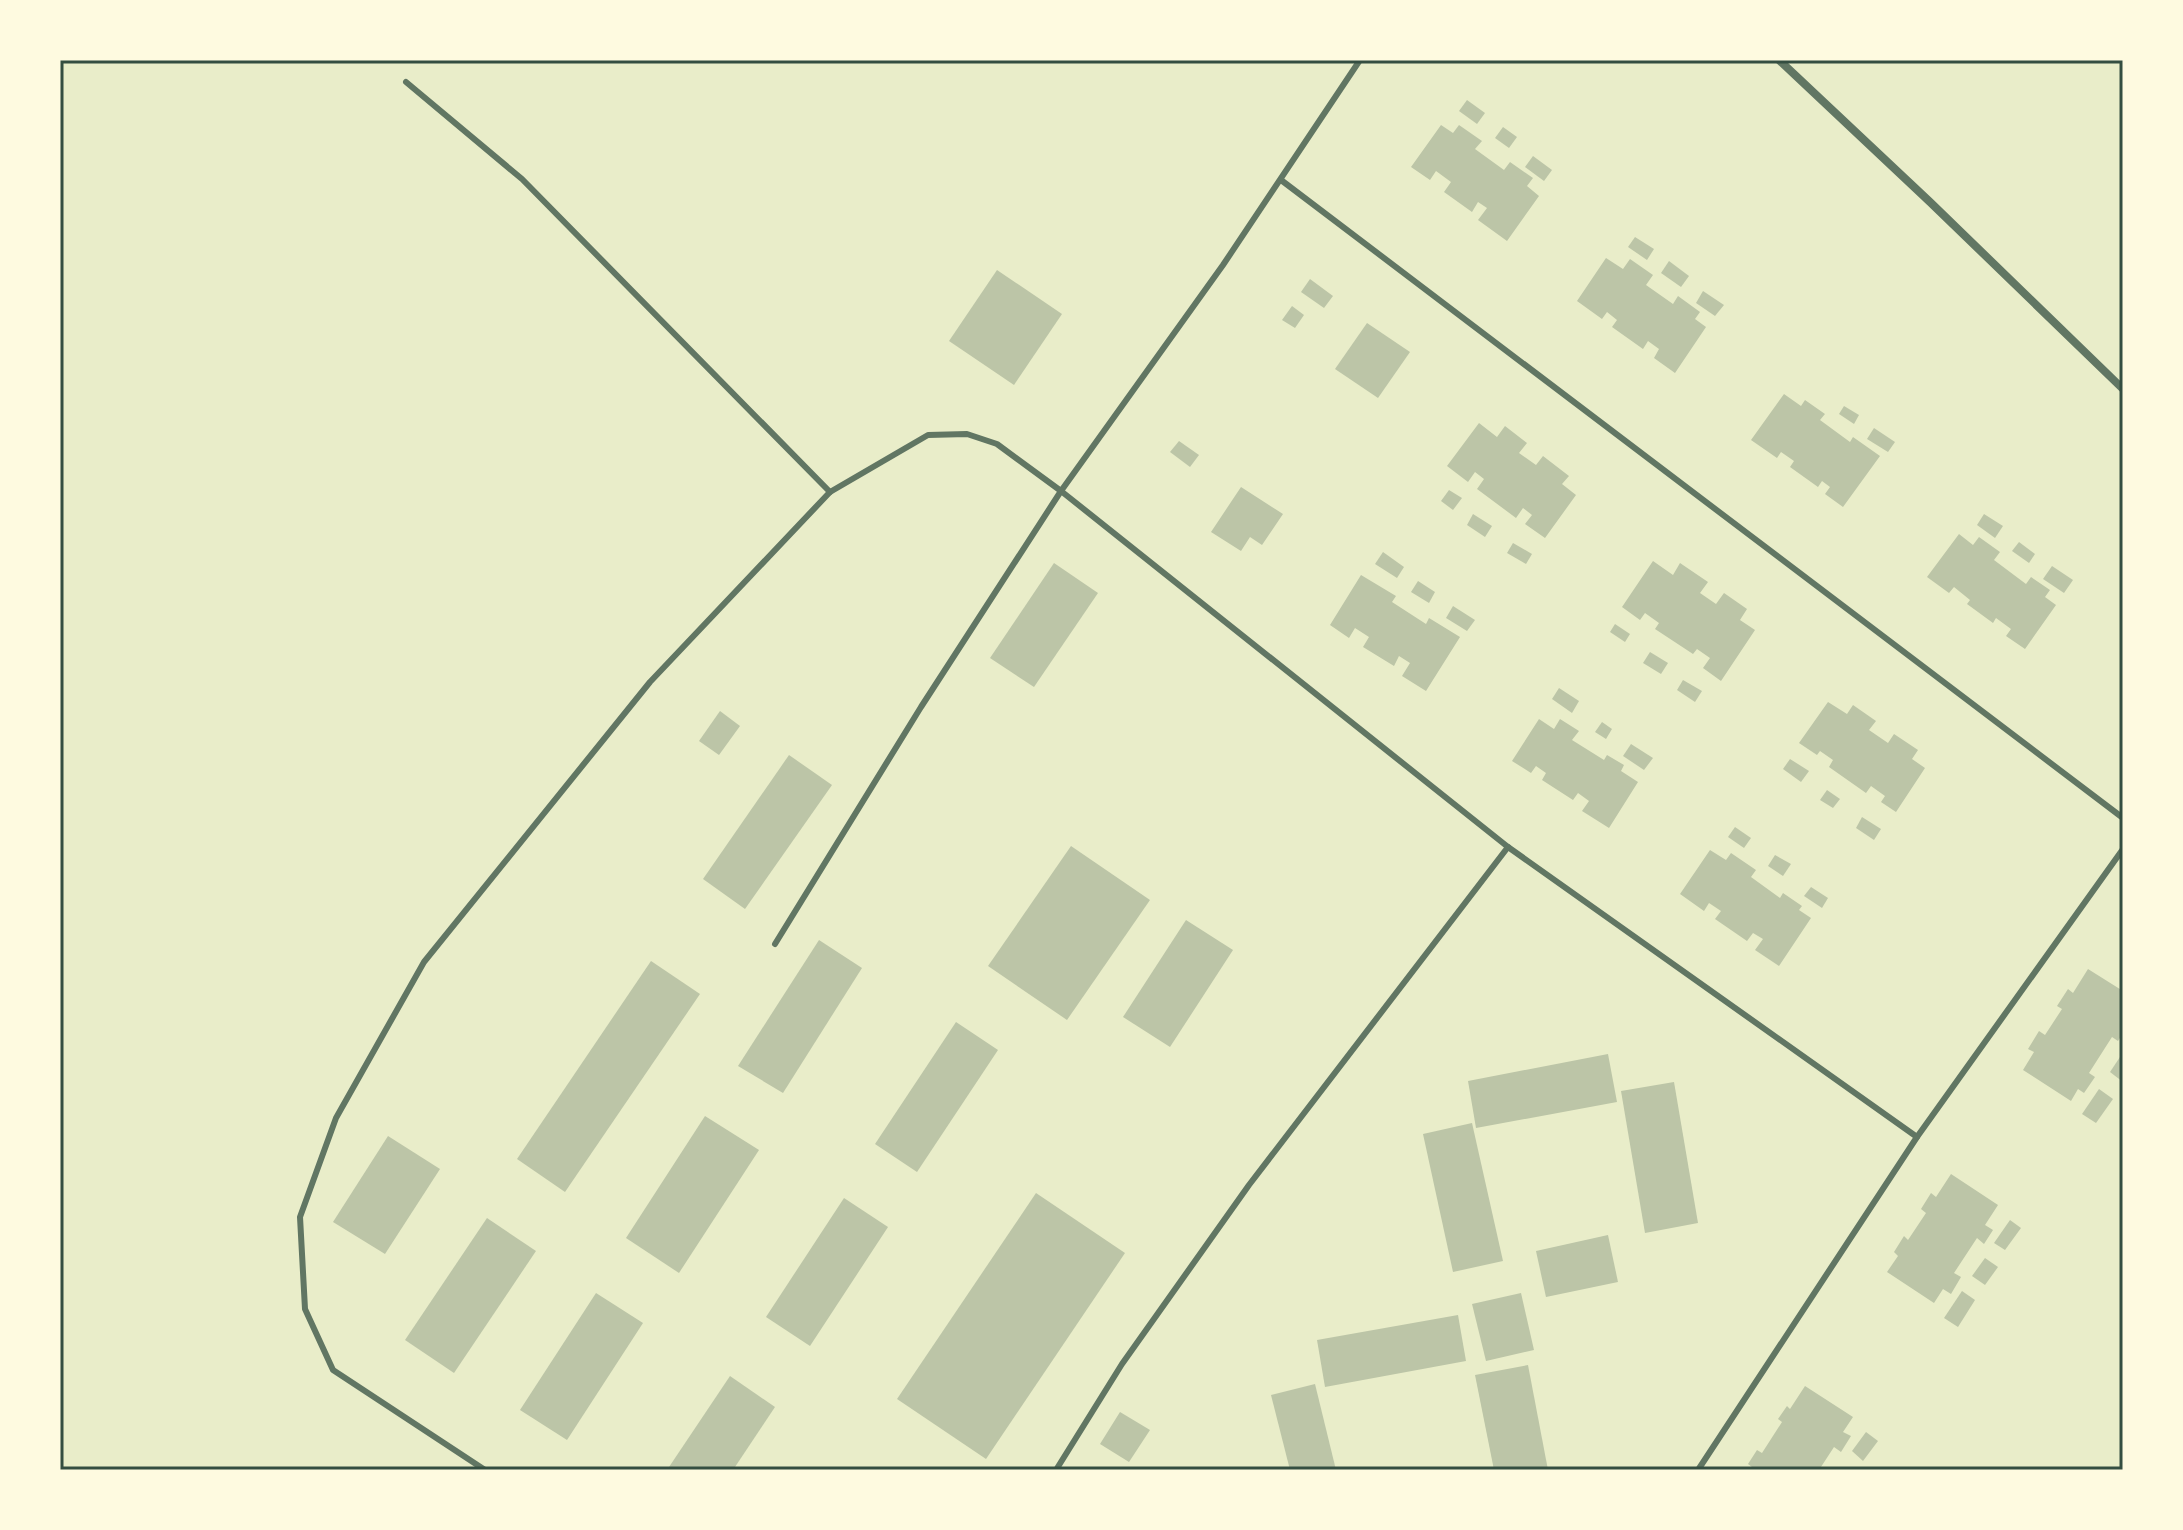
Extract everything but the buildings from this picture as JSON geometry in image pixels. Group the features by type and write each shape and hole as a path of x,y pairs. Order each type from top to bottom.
{"street":[{"path":"1779,60 2123,389"}],"lane":[{"path":"775,944 921,707 1061,491 1281,180 1360,60"},
{"path":"406,82 522,179 830,492"},
{"path":"1281,180 2123,818"},
{"path":"485,1470 333,1370 305,1309 300,1217 336,1118 424,962 650,682 830,492 928,435 967,434 997,444 1061,491 1508,847 1917,1137"},
{"path":"1056,1470 1122,1364 1249,1185 1508,847"},
{"path":"1698,1470 1917,1137 2123,849"}]}
